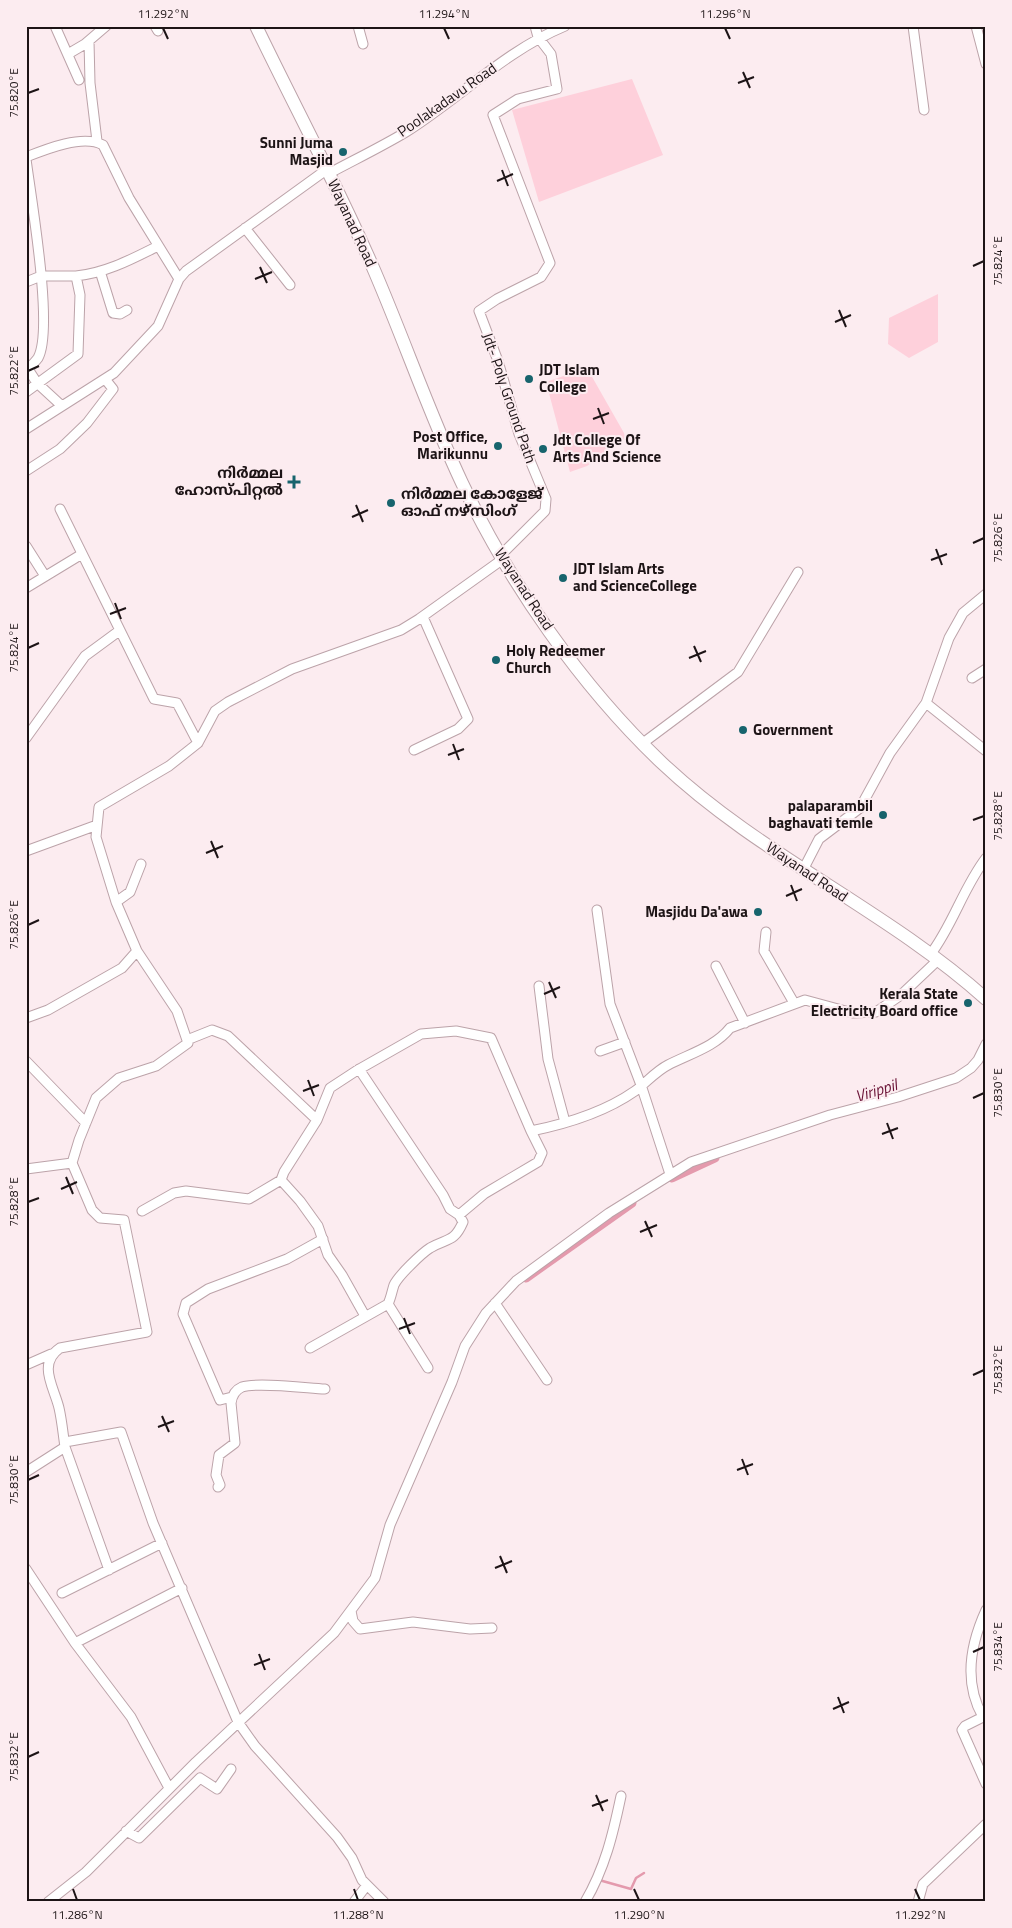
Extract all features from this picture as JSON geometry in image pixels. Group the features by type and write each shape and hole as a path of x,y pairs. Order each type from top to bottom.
{"highway":[{"name":"Wayanad Road","path":"256,26 370,262 420,387 462,483 502,557 527,598 584,676 611,710 643,743 706,801 802,870 934,958 986,999"}],"street":[{"path":"55,26 79,80"},
{"path":"68,54 89,41 106,26"},
{"path":"358,26 363,44"},
{"path":"535,26 538,37"},
{"name":"Poolakadavu Road","path":"179,279 186,271 245,228 327,172 406,131 482,75 538,37 565,26"},
{"path":"913,26 924,110"},
{"path":"976,26 986,64"},
{"name":"Jdt- Poly Ground Path","path":"198,743 215,710 228,702 292,668 401,630 423,617 502,557 545,512 546,498 520,434 498,360 479,311 497,298 540,277 550,263 493,115 518,99 557,89 551,54 538,37"},
{"path":"89,41 90,82 97,142"},
{"path":"26,429 114,373 158,326 179,279 129,198 103,145 97,142 52,146 26,158 41,276 43,337 38,357 28,369 37,383 62,406"},
{"path":"245,228 290,285"},
{"path":"26,282 41,276 76,276 100,271 158,246"},
{"path":"100,271 113,313 120,314 127,310"},
{"path":"26,392 78,354 80,294 76,276"},
{"path":"26,471 60,450 87,423 113,389 104,379"},
{"path":"26,1365 60,1348 147,1332 124,1220 100,1218 92,1210 72,1163 96,1098 119,1078 156,1066 188,1043 177,1011 137,951 116,902 96,837 99,807 169,766 198,743 177,703 154,699 60,510"},
{"path":"26,546 45,576"},
{"path":"26,588 82,554"},
{"path":"643,743 738,672 798,572"},
{"path":"802,870 819,838 860,808 890,753 926,703 950,638 963,613 986,594"},
{"path":"414,750 458,729 468,719 423,617"},
{"path":"26,738 84,656 119,631"},
{"path":"972,678 986,668"},
{"path":"926,703 986,751"},
{"path":"26,851 97,825"},
{"path":"531,1132 598,1110 630,1094 668,1065 687,1058 724,1035 730,1028 794,1003 814,1001 845,1011 876,1012 901,995 934,958 966,890 986,858"},
{"path":"116,902 130,892 141,864"},
{"path":"597,910 610,1004 625,1042 627,1061 641,1085 670,1174"},
{"path":"766,932 764,951 794,1003"},
{"path":"26,1018 48,1010 122,968 137,951"},
{"path":"716,966 745,1023"},
{"path":"539,986 548,1059 565,1122"},
{"path":"187,1040 212,1030 228,1036 317,1120"},
{"path":"142,1211 174,1193 186,1191 250,1199 281,1180 284,1172 317,1120 330,1088 358,1069 421,1034 456,1031 491,1038 531,1132 542,1153 538,1162 484,1194 459,1215"},
{"path":"600,1051 625,1042"},
{"path":"48,1902 86,1872 169,1788 334,1633 351,1611 375,1578 390,1525 452,1382 464,1346 495,1303 516,1280 608,1213 692,1162 801,1124 898,1097 956,1078 978,1060 986,1044"},
{"path":"26,1061 86,1123"},
{"path":"310,1348 388,1304 395,1283 430,1248 454,1238 463,1222 459,1215 450,1209 443,1195 358,1069"},
{"path":"26,1169 72,1163"},
{"path":"281,1180 300,1201 318,1226 328,1255 342,1275 365,1316"},
{"path":"323,1239 286,1259 208,1289 186,1303 183,1314 220,1400 232,1397 242,1387 251,1386 325,1389"},
{"path":"495,1303 548,1380"},
{"path":"388,1304 428,1368"},
{"path":"51,1354 48,1364 49,1378 59,1408 65,1445 110,1570"},
{"path":"218,1487 220,1485 216,1475 219,1455 235,1443 232,1431 234,1423 232,1397"},
{"path":"26,1472 65,1445 121,1432 162,1543 238,1722 256,1746 337,1837 352,1858 362,1880 384,1902"},
{"path":"62,1593 162,1543"},
{"path":"26,1569 76,1643 131,1717 169,1788"},
{"path":"76,1643 182,1588"},
{"path":"986,1610 971,1655 970,1681 977,1707 984,1717 962,1730 986,1784"},
{"path":"351,1611 353,1621 360,1629 413,1622 470,1629 492,1628"},
{"path":"126,1831 138,1838 200,1778 216,1789 231,1769"},
{"path":"585,1902 600,1876 612,1838 621,1796"},
{"path":"918,1902 923,1884 986,1824"},
{"path":"354,1902 367,1885"}],"shaded area":[{"path":"632,79 663,155 539,202 512,110"},
{"path":"938,294 938,342 909,358 888,344 889,318"},
{"path":"587,368 624,433 625,438 587,466 570,472 546,382"}],"waterway":[{"path":"672,1178 715,1158"},
{"path":"526,1278 632,1203"},
{"path":"599,1880 631,1889 636,1878 644,1873"}],"place":[{"name":"Sunni Juma Masjid","path":"343,152"},
{"name":"JDT Islam College","path":"529,379"},
{"name":"Post Office, Marikunnu","path":"498,446"},
{"name":"Jdt College Of Arts And Science","path":"543,449"},
{"name":"നിർമ്മല ഹോസ്പിറ്റൽ","path":"294,482"},
{"name":"നിർമ്മല കോളേജ് ഓഫ് നഴ്സിംഗ്","path":"391,503"},
{"name":"JDT Islam Arts and ScienceCollege","path":"563,578"},
{"name":"Holy Redeemer Church","path":"496,660"},
{"name":"Government","path":"743,730"},
{"name":"palaparambil baghavati temle","path":"883,815"},
{"name":"Masjidu Da'awa","path":"758,912"},
{"name":"Kerala State Electricity Board office","path":"968,1003"}],"water label":[{"name":"Virippil","path":"876,1090"}]}
